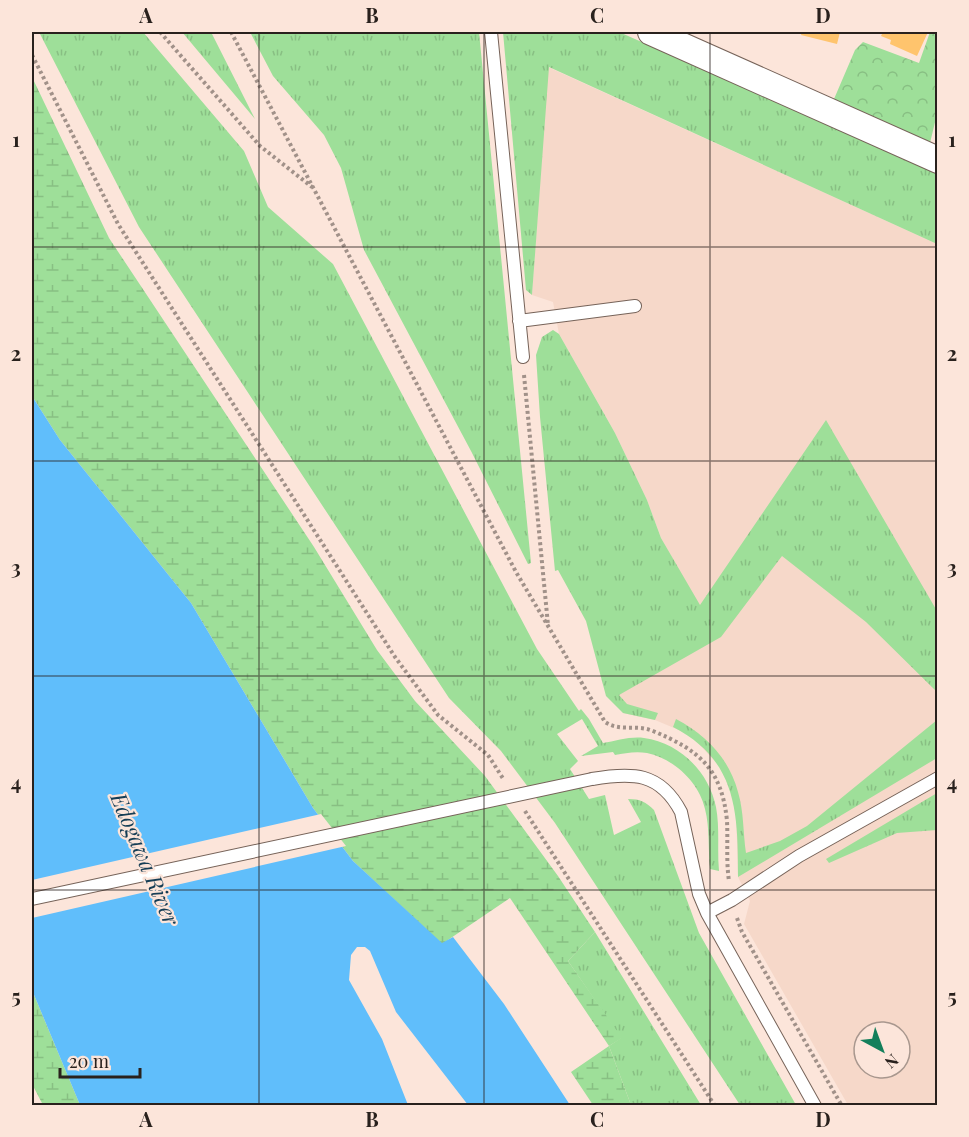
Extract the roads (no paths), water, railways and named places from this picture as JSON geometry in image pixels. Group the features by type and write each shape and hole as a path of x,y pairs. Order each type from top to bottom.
{"street":[{"path":"651,32 938,160"}],"lane":[{"path":"491,32 523,357"},
{"path":"519,321 635,306"},
{"path":"32,899 592,779 612,776 643,777 653,780 675,800 681,812 699,894 707,913 815,1106"},
{"path":"707,913 732,900 799,856 938,778"}],"water":[{"name":"Edogawa River","path":"32,396 60,440 191,603 313,808 353,861 442,943 453,937 504,1004 570,1105 468,1105 396,1012 370,951 365,947 357,947 351,955 349,980 382,1039 408,1105 80,1105 32,990"}]}
